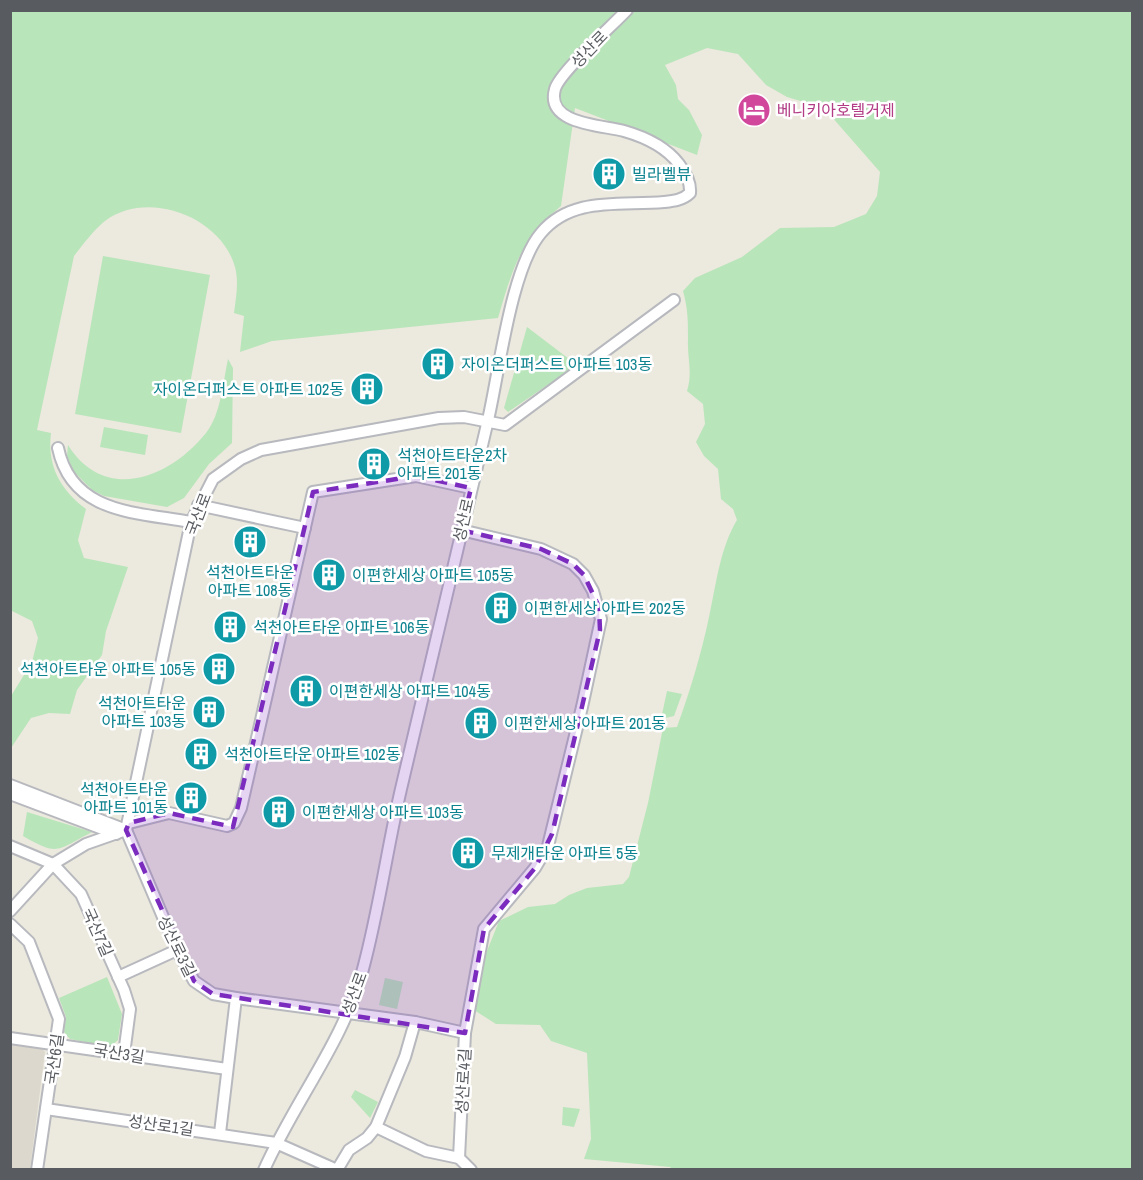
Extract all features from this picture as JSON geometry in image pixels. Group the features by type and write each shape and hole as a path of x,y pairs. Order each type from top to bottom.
{"street":[{"name":"성산로","path":"264,1170 276,1143 347,1015 364,966 401,785 526,257 540,234 559,216 576,207 668,201 685,198 690,193 691,186 685,171 661,147 623,131 577,122 562,114 554,101 556,87 567,73 627,10"},
{"name":"국산로","path":"124,829 192,522 198,505 213,479 241,459 261,450 439,418 464,417 505,425 674,300"},
{"path":"58,448 61,465 70,482 82,494 98,503 192,522"},
{"path":"10,911 53,864 86,844 124,829 170,813 227,826 234,823 241,808 313,492 416,476 471,488"},
{"path":"198,505 305,528"},
{"path":"461,530 541,549 573,564 584,575 593,591 601,618 552,834 535,867 484,929 465,1034"},
{"path":"10,785 124,829"},
{"path":"10,794 124,829"},
{"name":"성산로3길","path":"124,829 177,950 194,981 213,994 347,1015"},
{"name":"국산7길","path":"10,846 53,864 81,894 130,1009 124,1054"},
{"name":"국산6길","path":"10,924 29,942 59,1019 37,1170"},
{"path":"118,977 177,950"},
{"path":"220,1133 236,998"},
{"name":"성산로4길","path":"347,1015 415,1022 465,1034 459,1158"},
{"path":"337,1170 349,1150 367,1138 376,1127 405,1058 415,1022"},
{"name":"국산3길","path":"10,1038 227,1069"},
{"name":"성산로1길","path":"46,1109 276,1143 337,1170"},
{"path":"376,1127 426,1151 459,1158 471,1170"}],"highlighted area":[{"path":"416,476 471,488 461,530 541,549 573,564 584,575 599,607 600,630 552,834 535,868 484,929 465,1033 213,994 194,981 126,830 129,823 169,813 233,827 313,492"}],"shaded area":[{"path":"11,1042 40,1046 45,1052 30,1169 11,1170"}],"green space":[{"path":"11,11 1132,11 1132,1169 673,1170 670,1167 584,1159 591,1139 587,1053 551,1041 540,1025 496,1024 474,1010 485,956 499,921 528,907 555,904 587,888 623,884 629,877 648,803 663,728 677,727 702,645 726,542 737,520 733,509 721,499 718,469 704,456 696,442 705,424 703,404 687,391 690,371 688,321 683,291 695,278 742,257 780,228 834,227 866,214 877,196 880,172 824,108 787,97 766,85 738,54 707,48 665,65 676,85 678,99 689,110 702,135 697,155 575,108 561,206 536,232 519,257 498,318 272,341 240,352 244,316 234,313 237,284 235,267 227,249 215,234 199,222 181,213 161,208 141,208 122,212 105,221 74,256 37,430 51,433 51,456 57,476 69,493 86,509 78,540 84,558 128,567 106,631 102,655 77,690 70,714 49,713 31,718 11,748 11,696 32,662 38,638 32,621 10,610"},
{"path":"103,256 210,275 181,433 75,414"},
{"path":"527,327 577,365 508,412 504,408"},
{"path":"228,359 233,368 232,443 209,464 184,498 167,507 104,496 92,490 74,472 67,456 68,445 83,463 100,474 118,479 137,478 156,472 174,462 191,449 211,425 221,398"},
{"path":"104,427 148,435 145,455 100,447"},
{"path":"667,691 682,694 674,716 661,719"},
{"path":"27,812 92,832 58,849 44,847 23,836"},
{"path":"107,977 122,1014 118,1040 110,1047 70,1039 64,1032 66,1017 59,998"},
{"path":"385,978 403,982 397,1009 379,1005"},
{"path":"355,1090 378,1102 370,1118 351,1097"},
{"path":"563,1107 580,1109 574,1127 562,1125"}],"place":[{"name":"베니키아호텔거제","path":"754,110"},
{"name":"빌라벨뷰","path":"609,174"},
{"name":"자이온더퍼스트 아파트 103동","path":"438,364"},
{"name":"자이온더퍼스트 아파트 102동","path":"367,389"},
{"name":"석천아트타운2차 아파트 201동","path":"374,464"},
{"name":"석천아트타운 아파트 108동","path":"250,542"},
{"name":"이편한세상 아파트 105동","path":"329,575"},
{"name":"이편한세상 아파트 202동","path":"501,608"},
{"name":"석천아트타운 아파트 106동","path":"230,627"},
{"name":"석천아트타운 아파트 105동","path":"219,669"},
{"name":"이편한세상 아파트 104동","path":"306,691"},
{"name":"석천아트타운 아파트 103동","path":"209,712"},
{"name":"이편한세상 아파트 201동","path":"481,723"},
{"name":"석천아트타운 아파트 102동","path":"201,754"},
{"name":"석천아트타운 아파트 101동","path":"191,798"},
{"name":"이편한세상 아파트 103동","path":"279,812"},
{"name":"무제개타운 아파트 5동","path":"468,853"}]}
